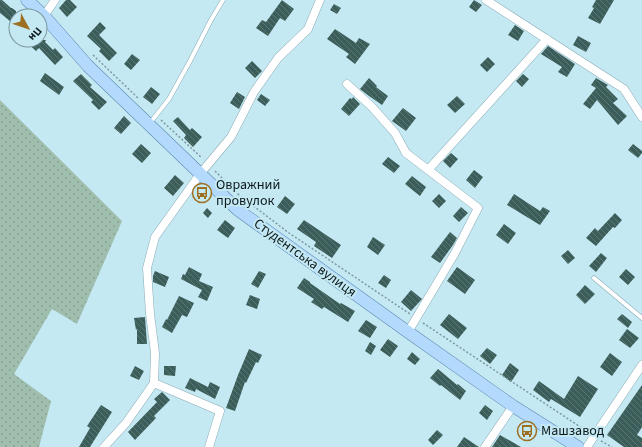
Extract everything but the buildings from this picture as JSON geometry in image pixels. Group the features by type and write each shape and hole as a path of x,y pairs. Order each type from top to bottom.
{"main road":[{"name":"Студентська вулиця","path":"27,0 36,8"},
{"name":"Студентська вулиця","path":"48,21 88,66 153,120 200,174 238,210 513,406 578,447"}],"street":[{"path":"48,10 55,0"},
{"path":"104,447 126,423 154,382 155,353 150,314 147,268 155,236 200,174 231,137 254,92 278,58 308,29 320,0"},
{"path":"486,0 624,89 642,116"},
{"path":"428,170 547,39"},
{"path":"347,84 372,107 395,133 406,153 478,208 455,253 408,332"},
{"path":"588,447 642,365"},
{"path":"154,382 220,411 209,447"},
{"path":"485,447 513,406"}],"lane":[{"path":"153,120 169,99 210,20 223,0"},
{"path":"594,278 642,318"}],"path":[{"path":"94,55 139,99"},
{"path":"153,120 208,164 239,195 289,232 540,401 612,447"}],"green space":[{"path":"0,100 122,221 77,324 52,309 14,374 51,401 39,447 0,447"}],"place":[{"name":"Овражний провулок","path":"202,193"},
{"name":"Машзавод","path":"527,431"}]}
